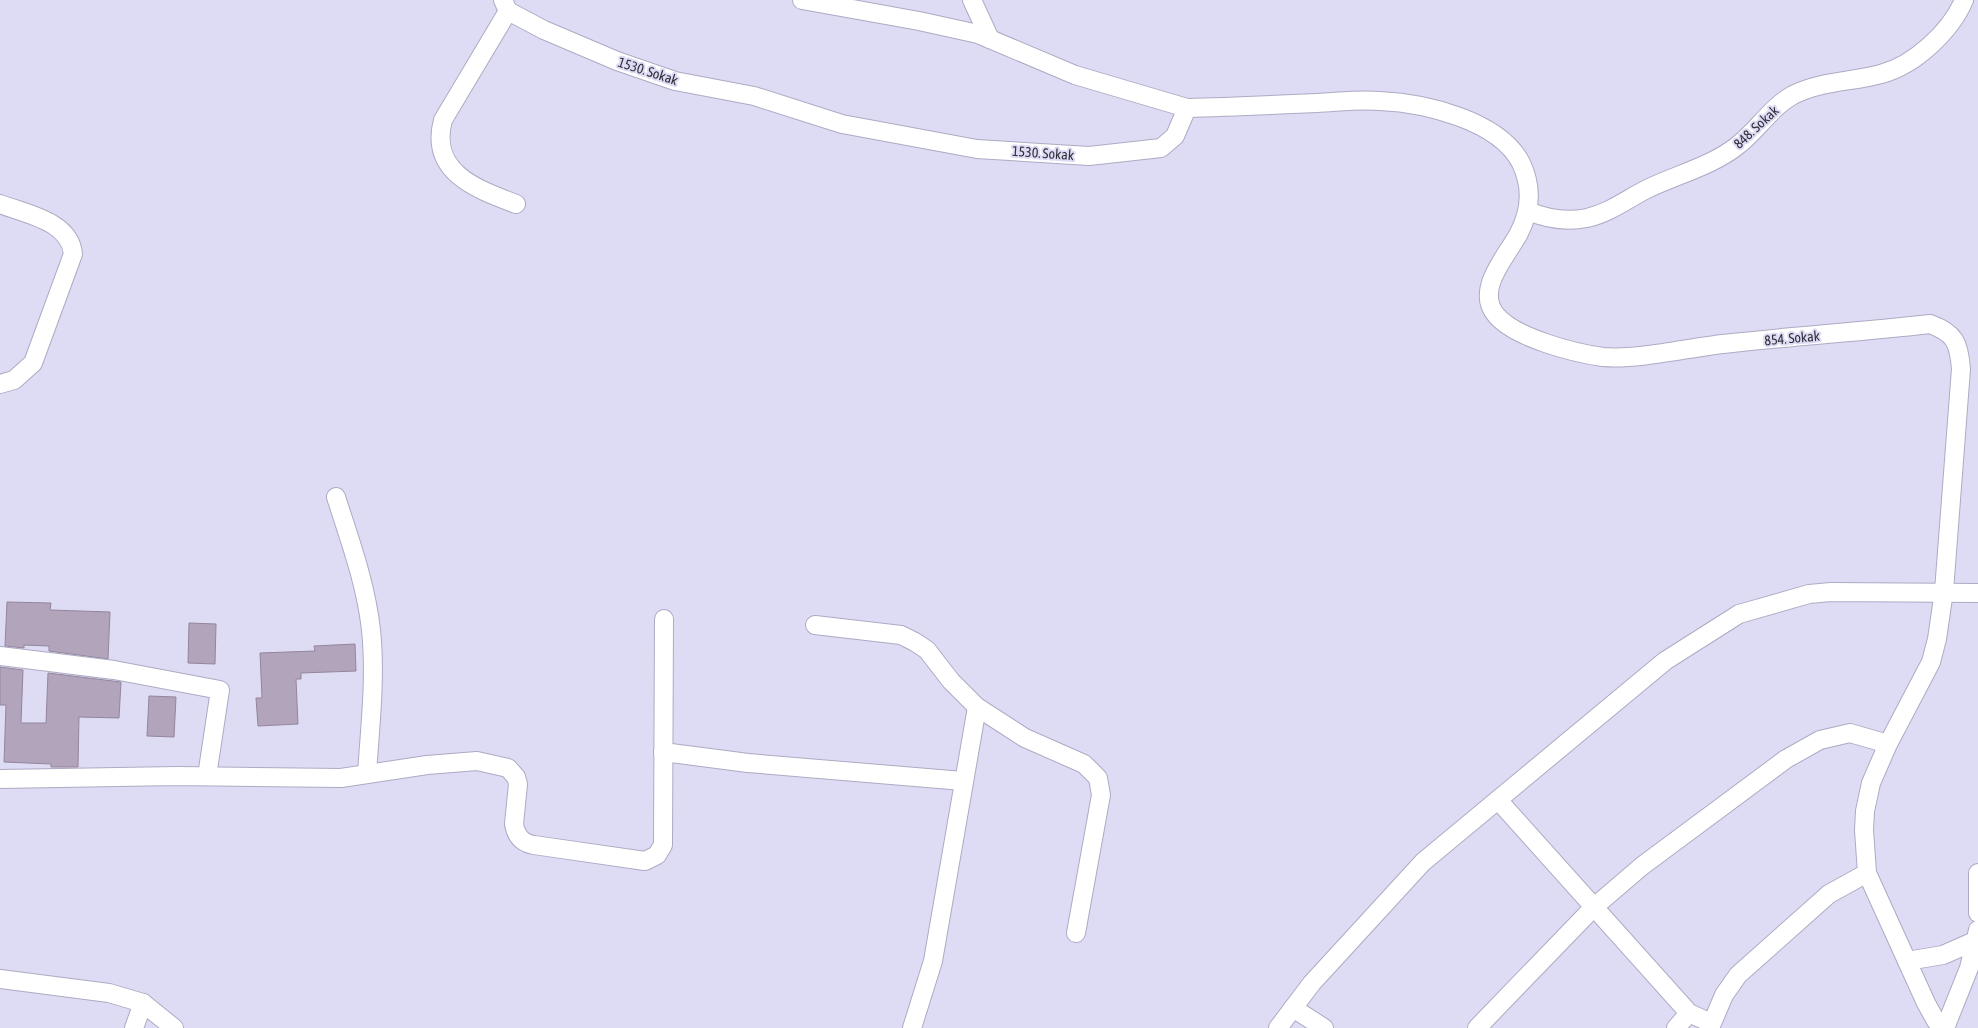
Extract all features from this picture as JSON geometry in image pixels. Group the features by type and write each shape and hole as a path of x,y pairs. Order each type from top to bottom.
{"street":[{"path":"802,0 919,21 978,34 1075,75 1187,108 1380,100 1422,107 1468,120 1501,138 1517,156 1526,175 1528,211"},
{"path":"972,0 990,39"},
{"name":"848. Sokak","path":"1528,211 1546,218 1567,220 1587,218 1606,212 1644,190 1712,162 1737,146 1779,105 1792,96 1829,83 1883,74 1914,57 1942,33 1964,0"},
{"path":"505,6 443,120 440,140 445,160 463,179 490,194 516,204"},
{"name":"1530. Sokak","path":"505,6 544,30 617,61 675,81 754,96 842,124 978,149 1089,156 1161,148 1175,136 1187,108"},
{"path":"0,204 62,229 70,240 73,254 32,362 14,380 0,384"},
{"name":"854. Sokak","path":"1528,211 1519,233 1496,271 1491,287 1490,302 1495,314 1511,328 1558,346 1602,356 1624,357 1724,344 1930,324 1945,330 1954,339 1959,351 1961,368 1944,591 1931,662 1888,744 1871,783 1865,811 1864,849 1868,873 1930,1012 1945,1028"},
{"path":"336,497 363,584 371,629 373,674 367,774"},
{"path":"1278,1028 1312,984 1423,862 1665,661 1739,614 1809,594 1831,592 1944,591 1978,593"},
{"path":"0,779 207,776 341,778 427,764 477,761 503,766 513,772 518,784 514,824 515,830 522,841 534,845 645,860 657,855 663,845 664,619"},
{"path":"815,625 901,635 909,638 927,650 951,681 977,707 1024,738 1084,764 1098,778 1101,795 1076,933"},
{"path":"0,656 114,670 220,690 207,776"},
{"path":"912,1028 933,961 977,707"},
{"path":"1476,1028 1593,908 1642,866 1796,751 1820,740 1850,733 1888,744"},
{"path":"663,752 748,762 963,781"},
{"path":"1498,800 1689,1013 1711,1026 1724,995 1738,975 1829,894 1868,873"},
{"path":"1978,872 1978,914"},
{"path":"1907,961 1943,955 1978,935"},
{"path":"1945,1028 1970,968 1978,935"},
{"path":"0,978 109,993 143,1003 174,1028"},
{"path":"134,1028 143,1003"},
{"path":"1293,1008 1324,1028"},
{"path":"1676,1028 1689,1013"}],"building":[{"path":"7,602 51,603 50,610 110,612 108,659 49,651 49,646 24,645 24,648 5,646"},
{"path":"189,623 216,624 215,664 188,663"},
{"path":"355,644 356,671 301,673 301,679 296,679 298,724 258,726 256,698 262,698 260,653 315,651 314,646"},
{"path":"0,667 23,670 21,723 46,723 48,673 121,682 119,718 79,717 78,767 51,767 51,764 4,762 6,705 0,705"},
{"path":"149,696 176,697 174,737 147,736"}]}
